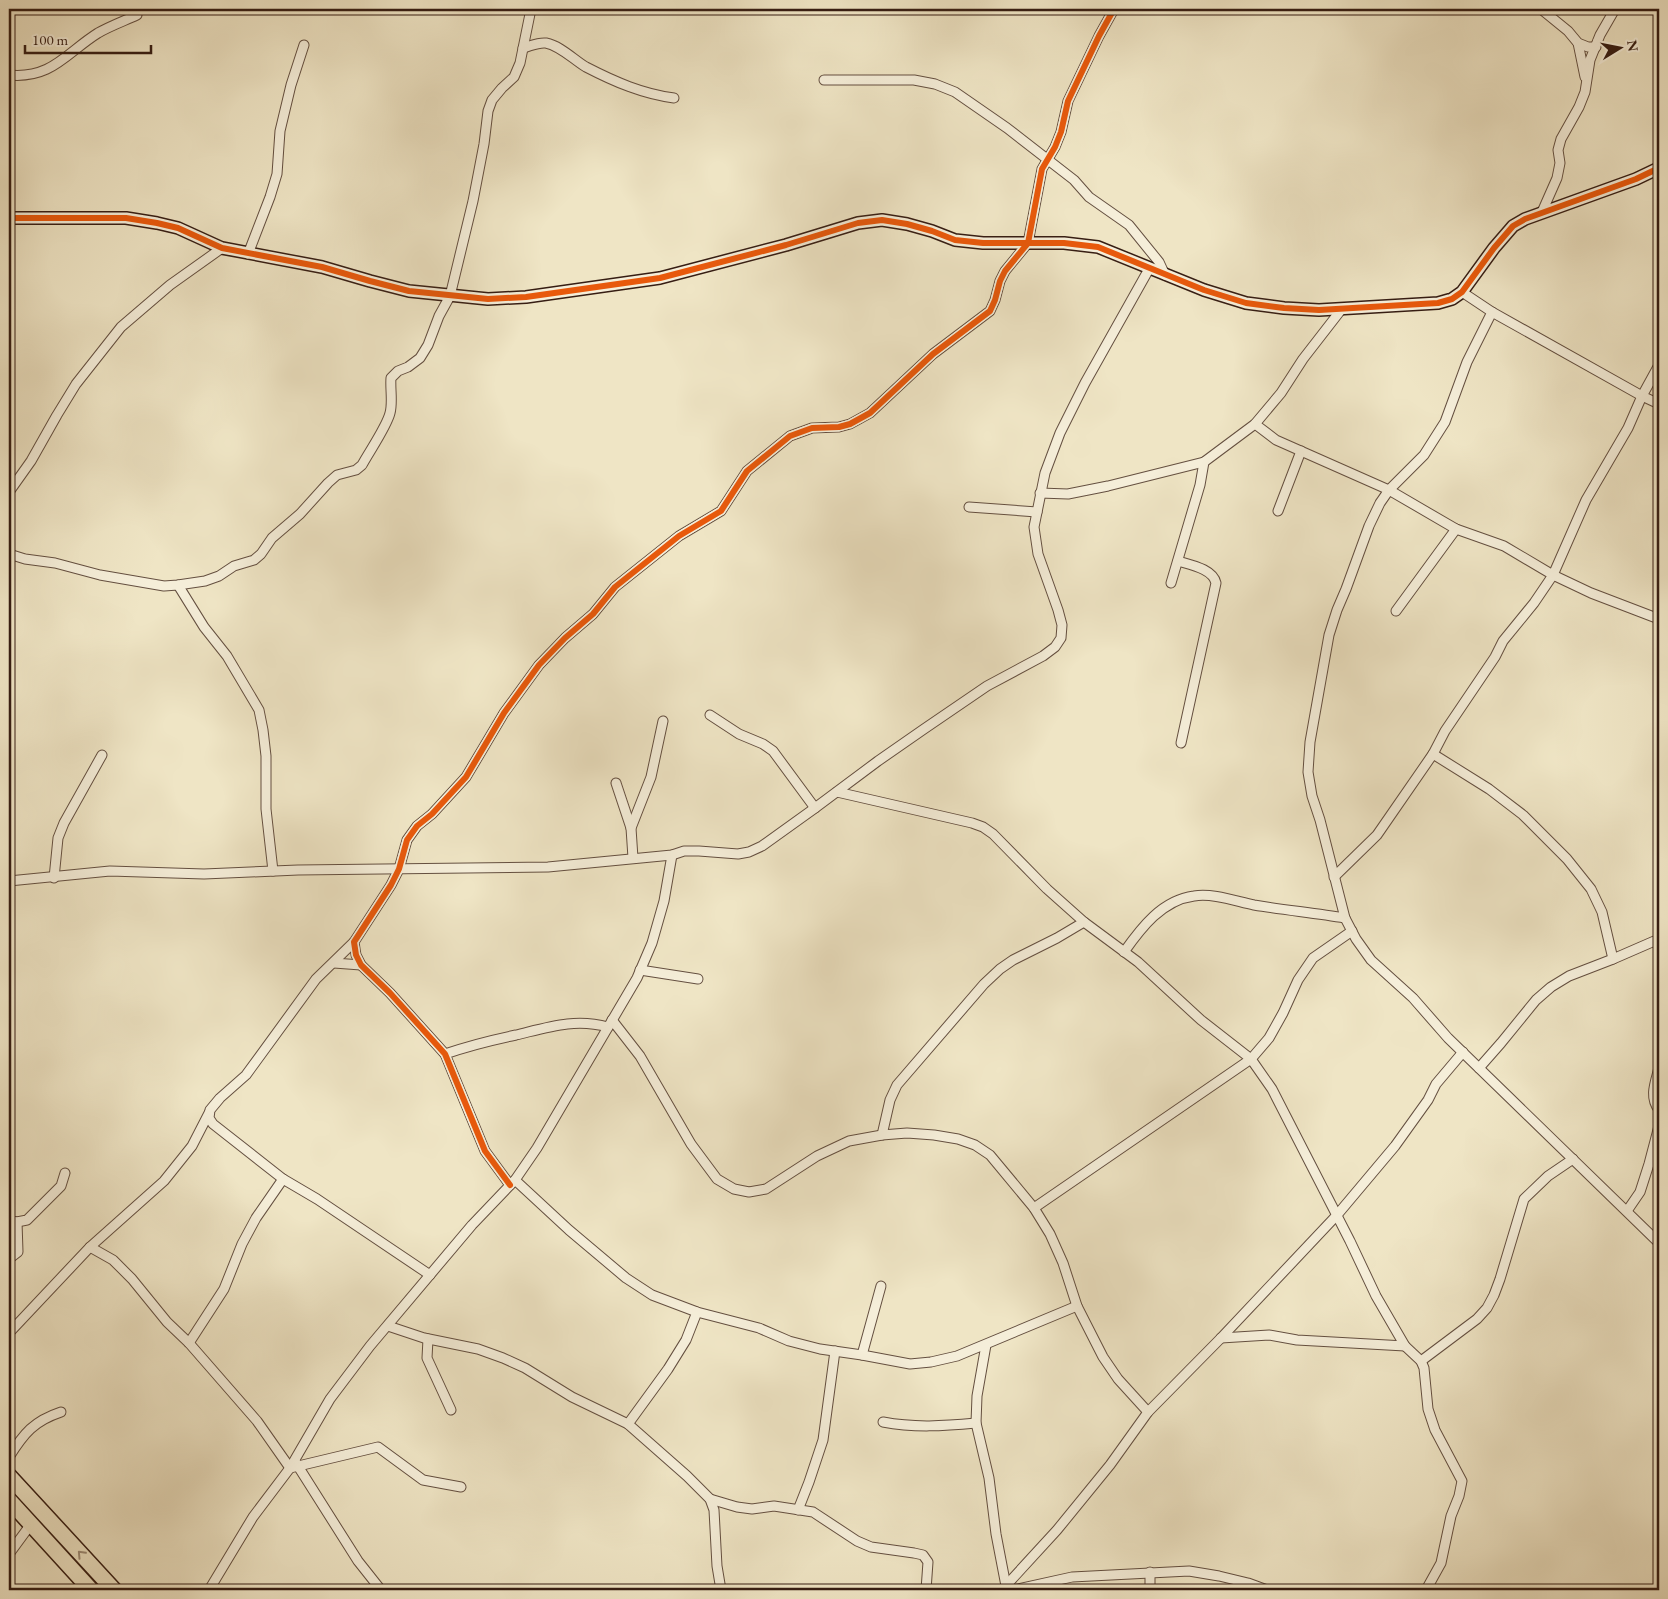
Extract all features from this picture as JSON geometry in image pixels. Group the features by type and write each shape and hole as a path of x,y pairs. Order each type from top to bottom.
{"highway":[{"path":"9,1476 114,1590"},
{"path":"9,1500 91,1590"}],"street":[{"path":"9,554 100,575 164,586 178,586 205,581 219,576 234,566 254,560 261,554 272,538 300,514 337,474 356,470 362,465 390,415 391,378 398,371 408,367 420,358 428,345 439,316 450,296 473,201 484,144 488,110 492,100 514,77 520,64 531,9"},
{"path":"9,1333 90,1247 164,1181 192,1146 210,1110 220,1098 246,1075 316,979 354,942 391,885 399,869 407,840 417,826 432,814 466,777 504,713 538,665 593,614 615,587 679,536 721,511 747,471 790,436 812,428 839,428 870,413 933,354 990,311 1005,271 1028,243 1042,169 1055,147 1061,132 1068,101 1114,9"},
{"path":"1541,9 1578,43 1588,47 1596,47"},
{"path":"1542,212 1557,178 1560,163 1558,150 1561,139 1579,107 1585,92 1590,60 1615,9"},
{"path":"9,75 31,74 45,70 61,62 100,32 137,15"},
{"path":"523,48 537,43 546,43 616,82 650,94 674,98"},
{"path":"1578,43 1586,80"},
{"path":"248,254 270,198 276,174 280,131 291,85 304,45"},
{"path":"824,80 914,80 935,84 955,92 1047,159 1074,180 1089,197 1129,225 1159,262 1165,275"},
{"path":"9,218 126,218 157,222 178,228 222,248 322,267 409,291 488,299 526,297 660,278 786,245 858,223 882,220 907,224 955,240 983,243 1064,243 1098,247 1204,290 1246,303 1284,308 1341,310 1438,303 1452,299 1462,292 1494,248 1513,226 1542,212 1636,179 1659,168"},
{"path":"9,492 31,461 76,384 122,327 170,285 222,248"},
{"path":"9,881 110,872 204,874 273,871 548,867 684,852 738,854 749,852 762,846 878,761 987,686 1043,656 1055,647 1061,638 1062,625 1038,554 1034,527 1040,493 1045,473 1060,433 1085,383 1149,269"},
{"path":"1462,292 1492,312 1659,404"},
{"path":"1040,493 1068,494 1204,462 1255,424 1281,393 1303,359 1341,310"},
{"path":"1492,312 1467,362 1445,422 1424,455 1389,490 1380,503 1369,526 1329,635 1310,742 1308,772 1312,796 1345,918 1371,960 1413,998 1479,1068 1659,1243"},
{"path":"1334,877 1377,835 1433,754 1503,642 1534,603 1553,575 1586,500 1628,428 1642,396 1659,365"},
{"path":"1255,424 1276,440 1389,490 1456,529 1504,546 1553,575 1591,593 1659,619"},
{"path":"1278,511 1301,451"},
{"path":"1171,583 1200,485 1204,462"},
{"path":"968,508 1037,512"},
{"path":"1396,611 1456,529"},
{"path":"1178,561 1210,573 1215,577 1216,583 1181,743"},
{"path":"178,586 204,627 227,656 259,710 264,730 266,809 273,871"},
{"path":"710,715 739,734 773,751 815,808"},
{"path":"631,828 651,777 663,721"},
{"path":"1433,754 1489,789 1523,815 1567,859 1591,888 1602,912 1613,959"},
{"path":"54,878 58,838 64,822 102,755"},
{"path":"616,783 631,828 634,858"},
{"path":"837,792 983,827 993,834 1047,889 1084,922 1157,978 1201,1020 1251,1060 1272,1089 1337,1214 1376,1296 1405,1346 1421,1361 1424,1368 1428,1409 1435,1430 1462,1481 1460,1496 1451,1516 1441,1563 1426,1590"},
{"path":"209,1590 253,1517 294,1465 330,1399 430,1274 512,1182 536,1148 640,970 652,942 664,901 672,854"},
{"path":"1124,952 1142,927 1160,910 1176,901 1194,896 1214,897 1345,918"},
{"path":"882,1135 890,1100 897,1085 984,984 1013,960 1084,922"},
{"path":"1034,1208 1251,1060 1269,1038 1283,1014 1298,980 1313,958 1352,931"},
{"path":"1479,1068 1536,1000 1551,987 1569,976 1659,939"},
{"path":"354,942 356,955 361,966 390,992 445,1054 485,1151 512,1182 626,1278 652,1295 696,1312 759,1328 797,1343 820,1349 910,1364 931,1362 957,1356 1077,1306"},
{"path":"334,963 361,966"},
{"path":"640,970 698,979"},
{"path":"445,1054 472,1044 566,1023 610,1024 640,1056 691,1144 716,1179 734,1189 749,1192 766,1189 817,1156 849,1142 882,1135 934,1135 958,1139 975,1145 990,1155 1034,1208 1050,1234 1063,1263 1077,1306 1103,1357 1118,1379 1148,1412"},
{"path":"1007,1589 1104,1472 1148,1412 1221,1338 1337,1214 1395,1146 1428,1100 1436,1084 1463,1052"},
{"path":"1659,1068 1653,1093 1655,1105 1659,1110"},
{"path":"210,1110 209,1118 213,1124 283,1179 317,1198 430,1274"},
{"path":"1627,1211 1640,1192 1659,1126"},
{"path":"1421,1361 1477,1319 1487,1308 1500,1279 1524,1200 1548,1176 1573,1159"},
{"path":"9,1259 18,1252 13,1221 27,1220 36,1212 61,1186 65,1173"},
{"path":"189,1343 224,1289 242,1244 256,1218 283,1179"},
{"path":"90,1247 113,1260 132,1279 167,1322 189,1343 258,1420 294,1465 358,1561 381,1590"},
{"path":"862,1355 881,1286"},
{"path":"628,1424 668,1369 686,1340 696,1312"},
{"path":"388,1326 428,1338 478,1349 503,1358 525,1368 572,1397 628,1424 710,1499 714,1510 717,1566 721,1590"},
{"path":"1221,1338 1269,1335 1297,1340 1405,1346"},
{"path":"428,1338 427,1358 451,1410"},
{"path":"986,1345 977,1396 976,1423 989,1478 996,1534 1007,1589"},
{"path":"798,1510 823,1440 835,1351"},
{"path":"9,1457 33,1425 61,1412"},
{"path":"883,1422 897,1425 932,1426 976,1423"},
{"path":"294,1465 378,1447 423,1480 461,1487"},
{"path":"710,1499 744,1508 752,1509 774,1506 813,1512 857,1541 872,1547 924,1556 928,1562 926,1590"},
{"path":"9,1554 31,1524"},
{"path":"1007,1589 1072,1577 1189,1571 1248,1583 1267,1590"},
{"path":"1150,1572 1150,1590"}],"cycle path":[{"path":"510,1185 485,1151 445,1054 390,993 361,965 356,955 354,942 391,885 399,869 407,840 417,826 432,814 466,777 504,713 539,665 565,638 593,614 615,587 679,536 721,511 747,471 790,436 812,428 839,427 850,424 870,413 933,354 990,311 1005,271 1028,243 1042,169 1055,147 1061,132 1068,101 1114,9"},
{"path":"9,218 126,218 157,223 178,228 222,248 322,267 409,291 488,299 526,297 660,278 786,245 858,223 882,220 907,224 955,240 983,243 1064,243 1098,247 1204,290 1246,303 1319,310 1438,303 1452,299 1462,292 1494,248 1513,226 1525,219 1636,179 1659,168"}]}
